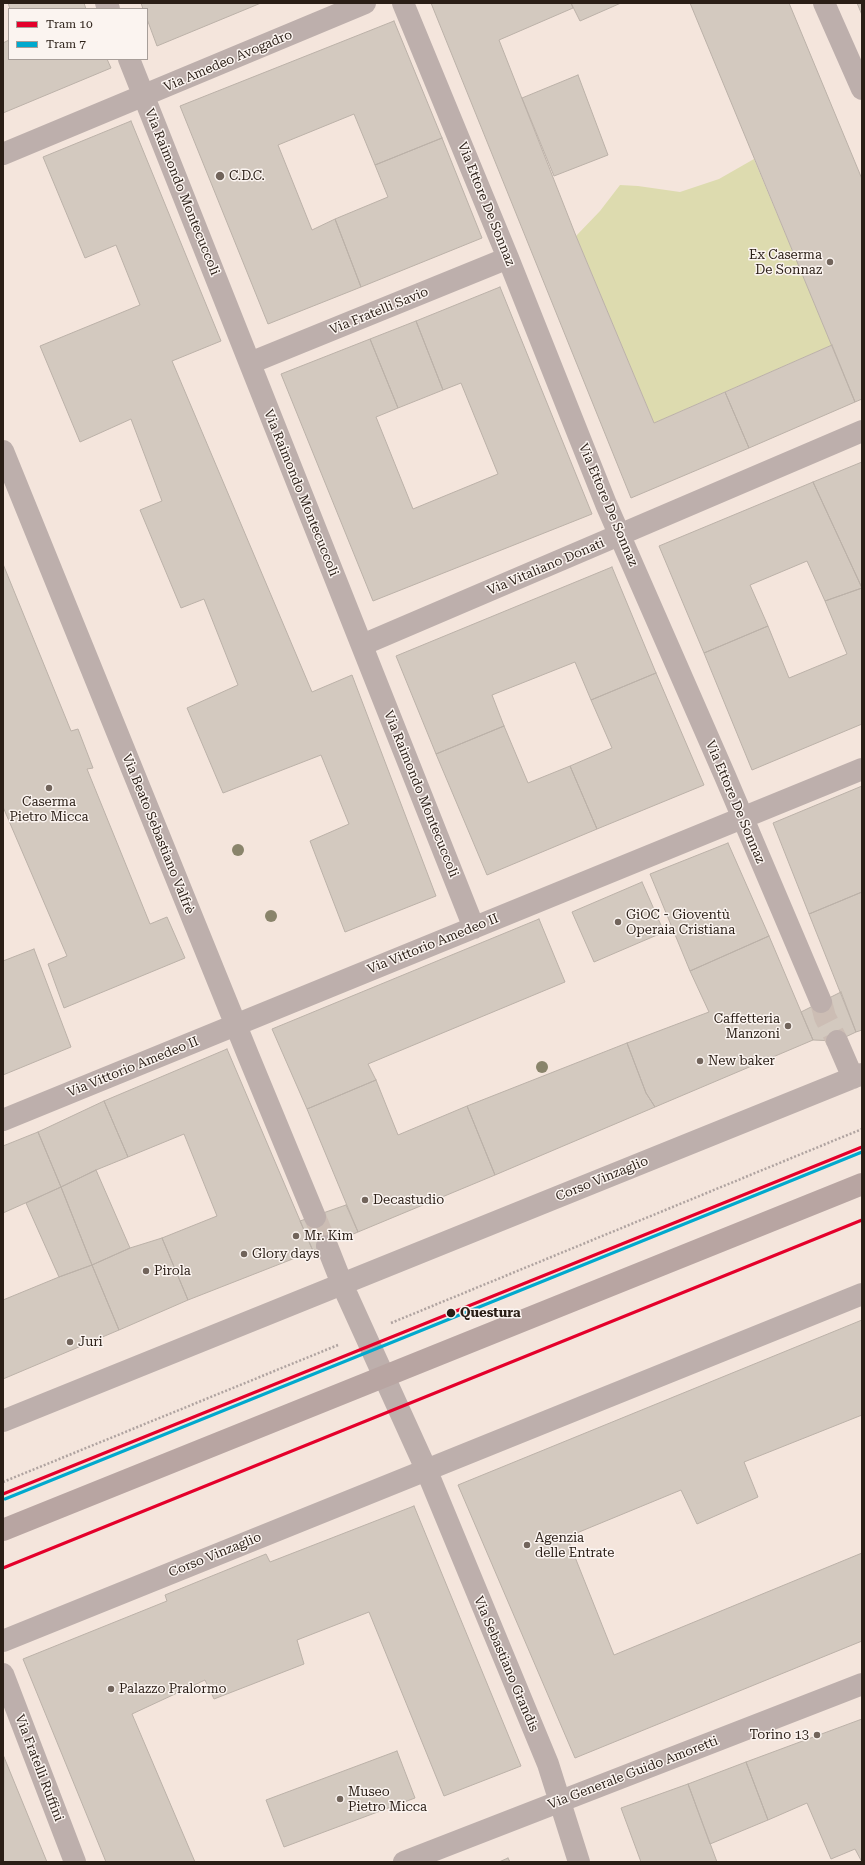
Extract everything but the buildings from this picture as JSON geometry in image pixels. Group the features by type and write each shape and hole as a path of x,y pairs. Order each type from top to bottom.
{"main road":[{"path":"3,1530 862,1184"}],"street":[{"name":"Via Amedeo Avogadro","path":"3,154 144,97 365,3"},
{"name":"Via Ettore De Sonnaz","path":"403,3 620,535 821,1002"},
{"path":"824,3 862,89"},
{"name":"Via Raimondo Montecuccoli","path":"129,60 474,928"},
{"name":"Via Fratelli Savio","path":"250,363 508,258"},
{"name":"Via Vitaliano Donati","path":"362,646 862,431"},
{"name":"Via Beato Sebastiano Valfrè","path":"3,451 315,1217"},
{"name":"Via Vittorio Amedeo II","path":"3,1120 862,769"},
{"path":"837,1041 858,1076"},
{"name":"Corso Vinzaglio","path":"3,1421 858,1076"},
{"path":"327,1246 342,1284 426,1470"},
{"name":"Corso Vinzaglio","path":"3,1641 862,1294"},
{"name":"Via Sebastiano Grandis","path":"426,1470 548,1764 579,1862"},
{"name":"Via Fratelli Ruffini","path":"3,1674 75,1862"},
{"name":"Via Generale Guido Amoretti","path":"404,1862 862,1684"}],"path":[{"path":"3,1482 862,1129"}],"shaded area":[{"path":"754,159 832,345 654,423 576,236 600,211 620,185 680,192 719,179"}],"tunnel":[{"path":"821,1002 825,1017 837,1041"},
{"path":"315,1217 327,1246"}],"tram line":[{"name":"10","path":"3,1494 862,1147"},
{"name":"7","path":"5,1499 862,1152"},
{"name":"10","path":"3,1568 862,1220"}],"place":[{"name":"C.D.C.","path":"220,176"},
{"name":"Ex Caserma De Sonnaz","path":"830,262"},
{"name":"Caserma Pietro Micca","path":"49,788"},
{"name":"GiOC - Gioventù Operaia Cristiana","path":"618,922"},
{"name":"Caffetteria Manzoni","path":"788,1026"},
{"name":"New baker","path":"700,1061"},
{"name":"Decastudio","path":"365,1200"},
{"name":"Mr. Kim","path":"296,1236"},
{"name":"Glory days","path":"244,1254"},
{"name":"Pirola","path":"146,1271"},
{"name":"Questura","path":"451,1313"},
{"name":"Juri","path":"70,1342"},
{"name":"Agenzia delle Entrate","path":"527,1545"},
{"name":"Palazzo Pralormo","path":"111,1689"},
{"name":"Torino 13","path":"817,1735"},
{"name":"Museo Pietro Micca","path":"340,1799"}]}
